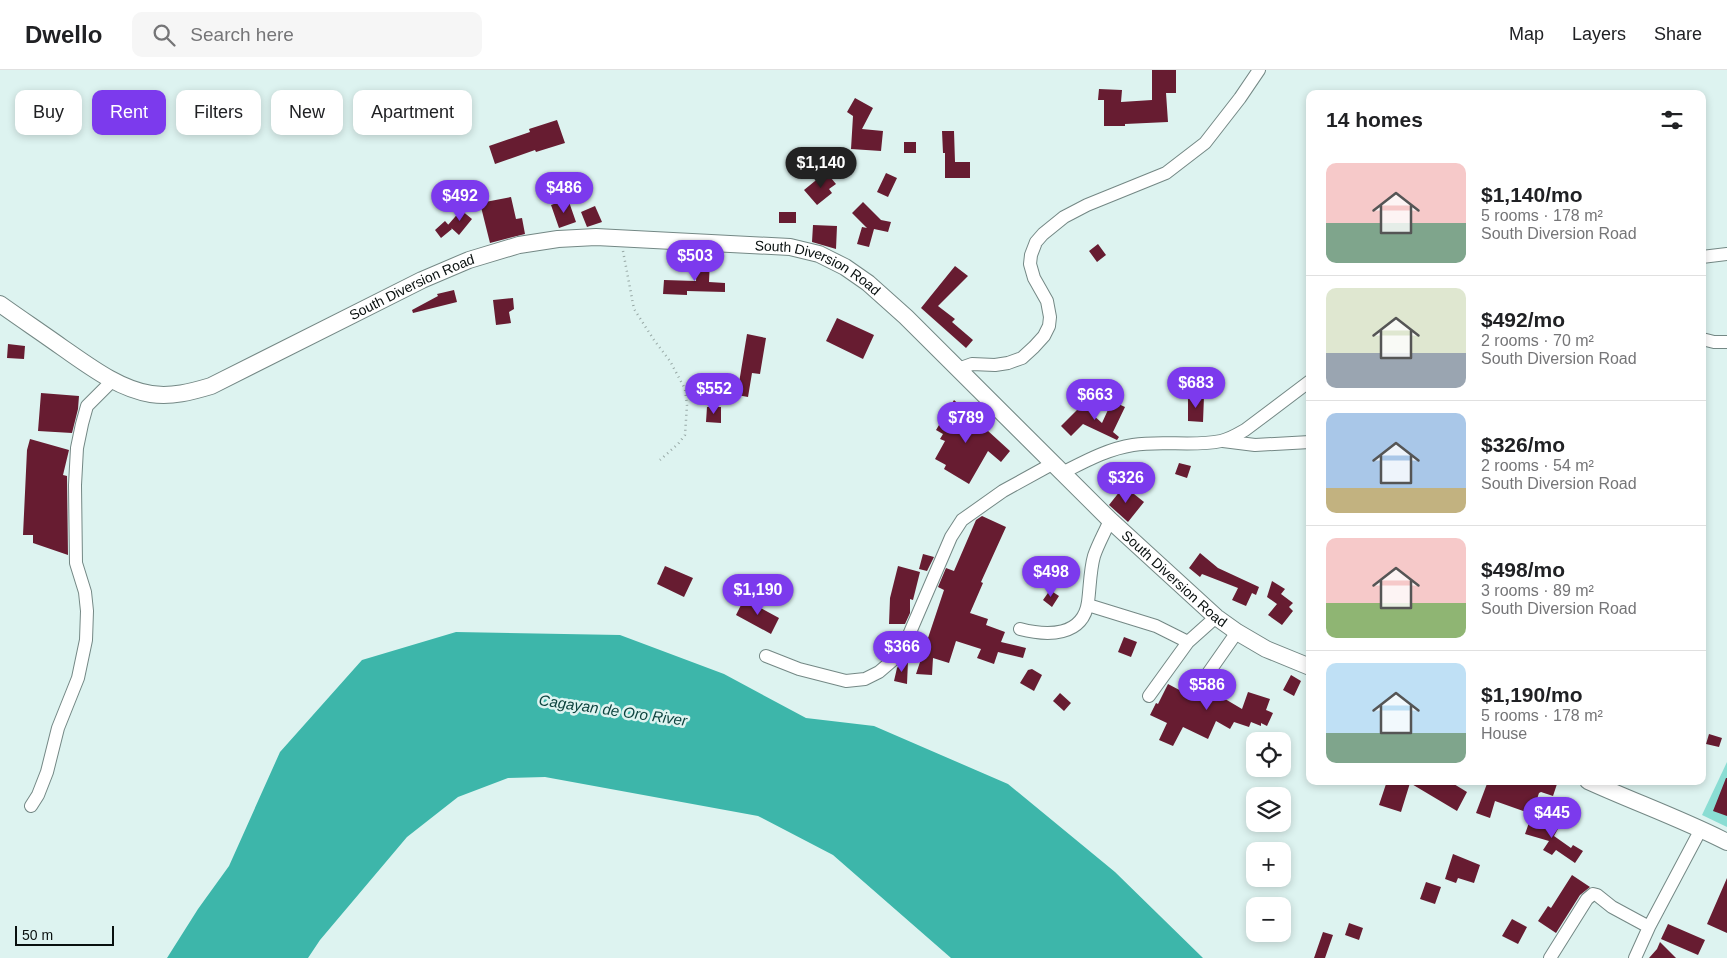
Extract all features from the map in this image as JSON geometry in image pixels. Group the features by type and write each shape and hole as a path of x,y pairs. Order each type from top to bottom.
{"main road":[{"name":"South Diversion Road","path":"0,304 113,380 150,394 170,395 189,393 211,386 422,280 469,260 519,246 558,239 621,238 790,247 819,254 845,267 868,282 906,317 1110,520 1216,617 1266,649 1306,665"},
{"path":"1597,785 1727,842"}],"street":[{"path":"958,369 972,364 995,365 1008,363 1022,358 1034,347 1044,336 1049,326 1050,317 1047,300 1034,278 1030,264 1036,242 1064,217 1087,205 1166,172 1205,143 1260,70"},
{"path":"1706,257 1727,254"},
{"path":"1706,340 1727,342"},
{"path":"31,806 38,795 47,772 58,728 78,678 86,640 87,611 85,592 76,563 75,485 77,448 87,406 113,380"},
{"path":"1221,441 1245,430 1306,384"},
{"path":"766,656 799,669 846,681 865,679 879,672 894,660 905,644 951,536 962,520 1002,491 1057,468 1131,445 1221,441 1255,445 1306,442"},
{"path":"1020,629 1049,634 1071,629 1081,621 1088,605 1094,556 1110,520"},
{"path":"1088,605 1156,626 1188,642"},
{"path":"1149,696 1188,642 1216,617"},
{"path":"1194,692 1237,632"},
{"path":"1635,958 1649,927 1701,829"},
{"path":"1550,958 1587,898 1592,894 1597,895 1612,907 1649,927"}],"path":[{"path":"621,238 634,309 670,361 685,389 687,405 685,434 678,444 660,460"}],"shaded area":[{"path":"1727,762 1727,827 1702,815"}],"water":[{"name":"Cagayan de Oro River","path":"456,632 620,635 724,674 806,718 874,726 1008,784 1115,872 1203,958 951,958 833,855 758,816 545,777 508,778 458,797 407,837 320,940 308,958 167,958 198,909 229,866 280,752 362,660"}],"building":[{"path":"1152,70 1176,70 1176,93 1166,93 1168,122 1104,126 1104,100 1098,100 1099,89 1122,90 1121,102 1152,100"},
{"path":"855,98 873,108 862,129 883,131 881,151 851,149 853,116 847,112"},
{"path":"557,120 565,143 536,152 535,150 495,164 489,146 530,132 529,129"},
{"path":"942,131 954,131 955,162 970,162 970,178 945,178 945,153 943,153"},
{"path":"904,142 916,142 916,153 904,153"},
{"path":"826,172 836,184 829,189 832,193 817,205 804,190"},
{"path":"886,173 897,178 888,197 877,192"},
{"path":"511,197 516,219 522,218 525,234 490,243 480,203"},
{"path":"568,199 576,222 559,228 551,205"},
{"path":"863,202 881,220 891,222 888,232 874,229 869,247 857,244 862,227 867,228 852,213"},
{"path":"595,206 602,222 587,227 581,212"},
{"path":"461,210 472,219 459,235 448,225"},
{"path":"779,212 796,212 796,223 779,223"},
{"path":"445,221 452,229 441,238 435,230"},
{"path":"813,225 837,226 836,249 812,242"},
{"path":"1098,244 1106,255 1097,262 1089,251"},
{"path":"697,259 710,259 709,282 725,283 725,292 687,291 687,295 663,294 664,280 696,281"},
{"path":"955,266 968,276 938,306 955,319 952,322 973,340 966,348 921,308"},
{"path":"454,290 457,302 413,313 412,310 438,296 437,294"},
{"path":"513,298 514,309 509,312 511,323 496,325 493,300"},
{"path":"837,318 874,335 863,359 826,341"},
{"path":"747,334 766,338 760,374 752,373 748,397 737,395"},
{"path":"8,344 25,346 24,359 7,358"},
{"path":"41,393 79,396 72,433 38,431"},
{"path":"1188,396 1204,396 1203,422 1188,421"},
{"path":"954,400 1010,451 1001,462 988,451 969,484 944,469 946,465 935,459 945,441 940,439 943,434 936,430"},
{"path":"1112,401 1125,407 1113,432 1119,437 1117,440 1083,424 1071,436 1061,426 1082,405 1102,423"},
{"path":"707,407 721,407 721,423 706,422"},
{"path":"30,439 69,450 63,475 67,476 68,555 33,543 33,535 23,535 27,450"},
{"path":"1179,463 1191,466 1187,478 1175,474"},
{"path":"1124,486 1144,502 1128,522 1109,505"},
{"path":"982,516 1006,527 981,582 983,583 970,613 988,619 986,625 1005,632 1001,642 1026,648 1023,658 998,652 994,664 977,658 981,649 956,641 949,663 933,658 932,675 916,674 944,590 938,587 946,568 954,571 976,520"},
{"path":"1200,553 1218,568 1259,587 1256,595 1252,593 1246,606 1232,600 1238,588 1202,574 1200,577 1189,568"},
{"path":"923,554 934,557 927,571 919,569"},
{"path":"665,566 693,578 684,597 657,584"},
{"path":"898,566 920,572 913,600 910,599 910,613 905,624 889,624 890,598"},
{"path":"1272,581 1285,589 1281,594 1293,603 1289,607 1293,611 1282,625 1268,615 1277,604 1267,597"},
{"path":"1050,590 1059,596 1052,607 1043,600"},
{"path":"744,599 779,618 771,634 736,615"},
{"path":"878,636 891,638 887,655 875,652"},
{"path":"1124,637 1137,642 1131,657 1118,652"},
{"path":"903,660 908,661 907,684 894,681 897,668"},
{"path":"1032,669 1042,675 1034,691 1020,683 1028,670"},
{"path":"1219,671 1230,676 1220,696 1242,709 1248,692 1270,699 1266,710 1273,713 1267,726 1251,722 1249,727 1234,722 1230,729 1216,721 1208,739 1183,727 1173,746 1159,740 1167,723 1150,715 1168,684 1187,694 1191,699 1198,700"},
{"path":"1291,675 1301,681 1294,696 1283,690"},
{"path":"1060,693 1071,703 1064,711 1053,701"},
{"path":"1709,734 1722,738 1719,747 1706,744"},
{"path":"1727,778 1727,816 1713,811"},
{"path":"1386,785 1409,785 1401,812 1379,805"},
{"path":"1413,785 1456,785 1467,792 1457,811"},
{"path":"1486,785 1557,785 1553,796 1539,793 1532,814 1495,801 1490,818 1476,813"},
{"path":"1531,817 1559,827 1554,836 1571,848 1573,845 1583,851 1575,863 1556,850 1552,855 1543,850 1549,841 1525,834"},
{"path":"1453,854 1480,865 1474,883 1458,878 1456,883 1445,879"},
{"path":"1572,875 1590,887 1580,895 1556,933 1538,921 1548,906 1551,908"},
{"path":"1727,878 1727,933 1707,924"},
{"path":"1426,882 1441,887 1435,904 1420,899"},
{"path":"1512,919 1527,927 1518,944 1502,936"},
{"path":"1349,923 1363,928 1359,940 1345,935"},
{"path":"1668,924 1705,940 1698,955 1661,939"},
{"path":"1323,932 1333,935 1325,958 1314,958"},
{"path":"1660,942 1676,958 1649,958"}]}
